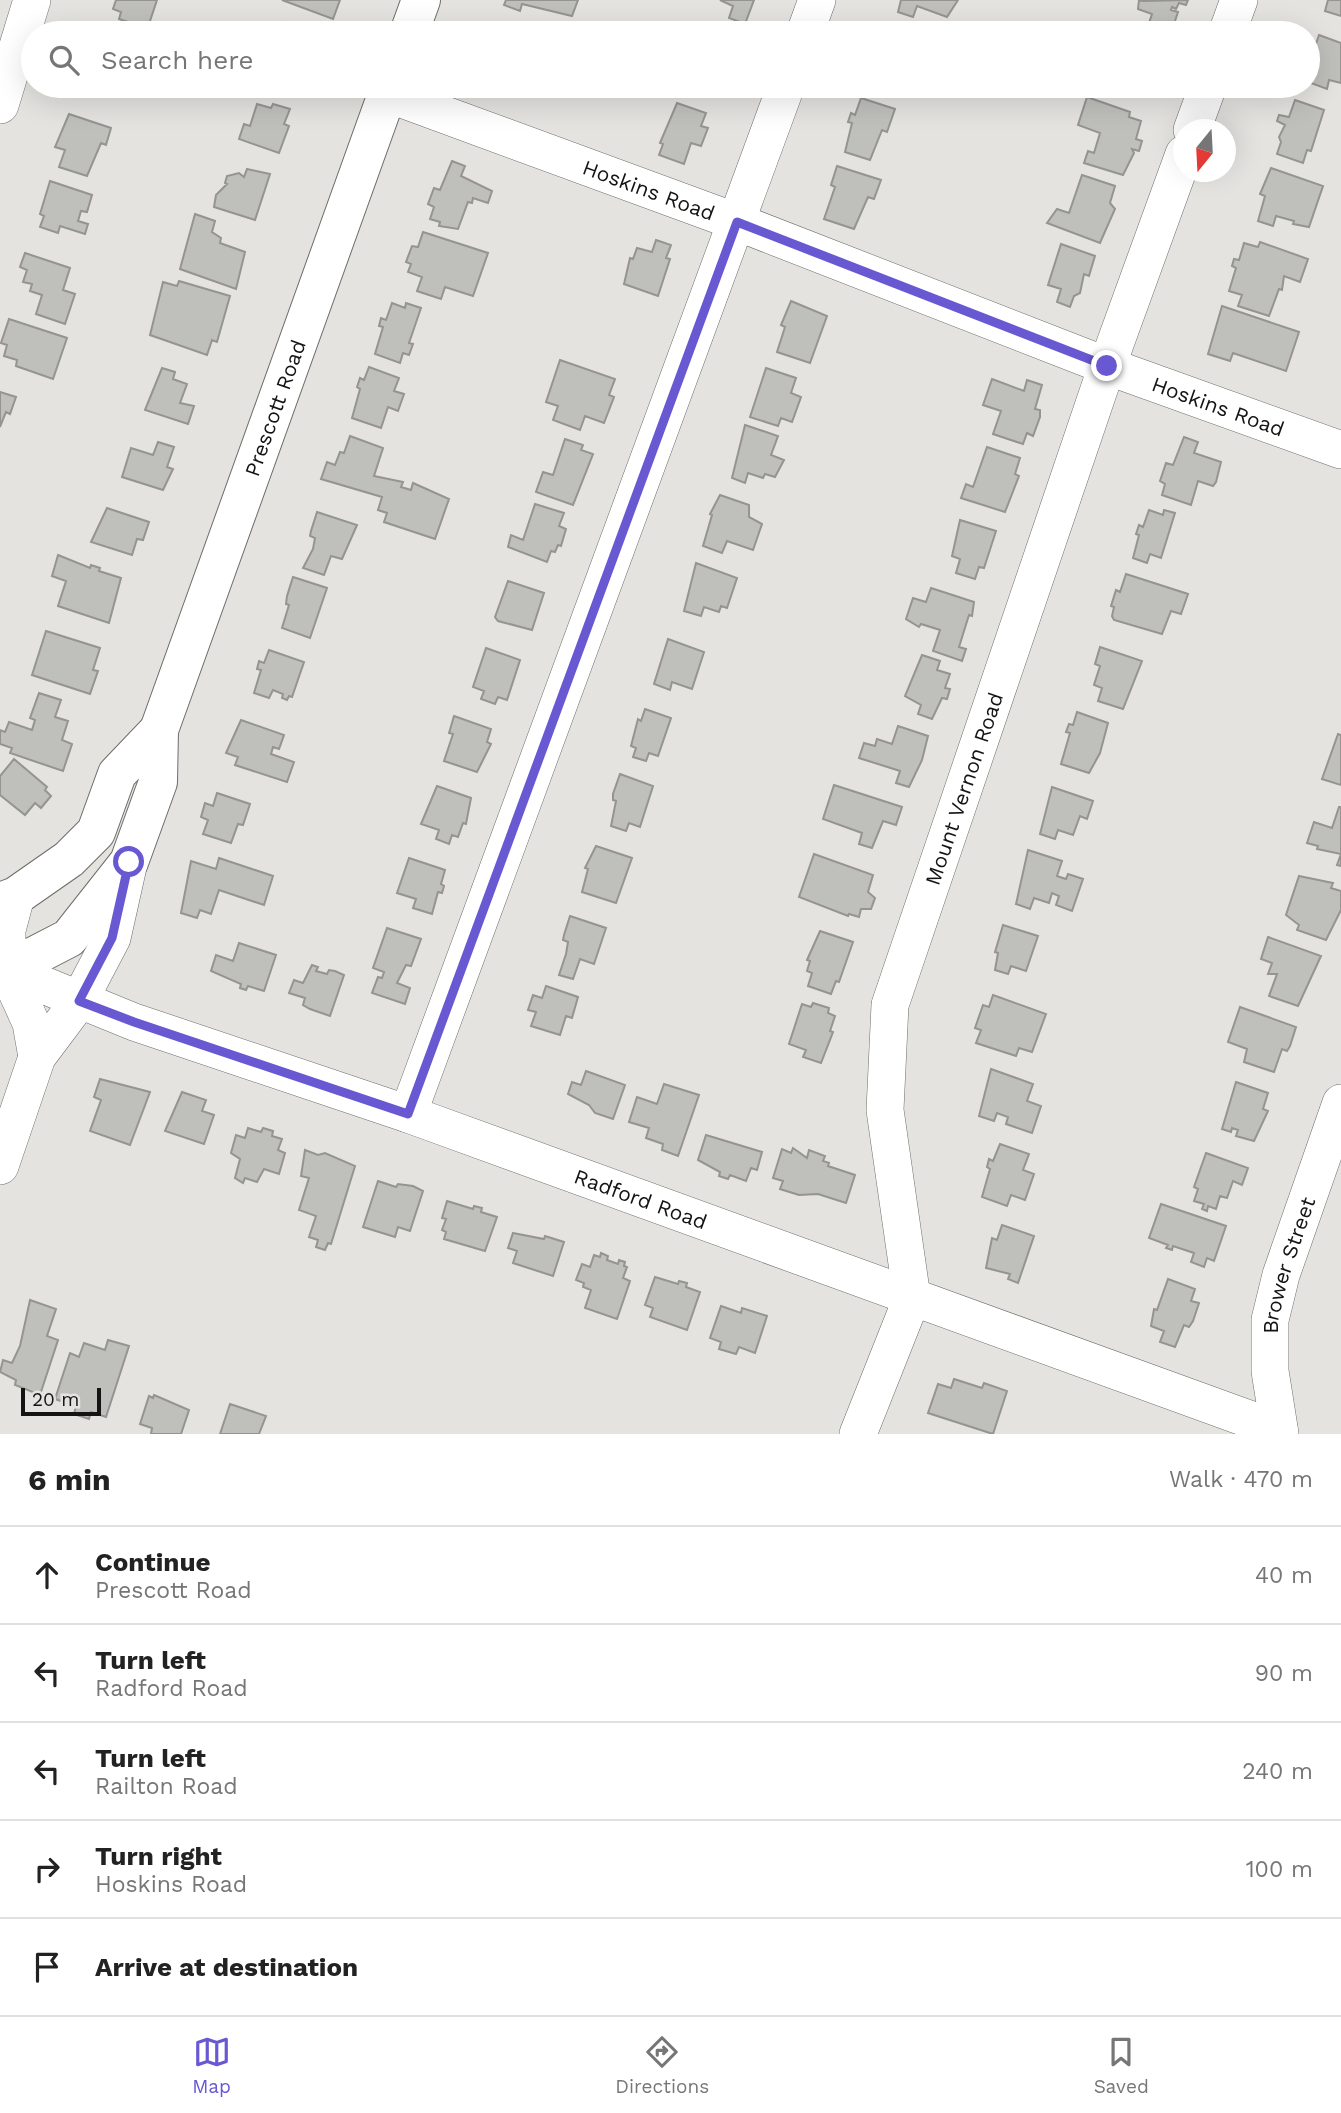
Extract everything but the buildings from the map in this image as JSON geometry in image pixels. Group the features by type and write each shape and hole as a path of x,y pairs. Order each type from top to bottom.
{"main road":[{"path":"413,21 421,0"},
{"name":"Prescott Road","path":"4,970 69,938 129,862 158,782 159,730 386,98"},
{"name":"Prescott Road","path":"8,899 68,859 96,832 117,774 159,730"}],"street":[{"path":"26,21 32,0"},
{"path":"809,21 817,0"},
{"path":"1231,21 1239,0"},
{"path":"0,105 21,36"},
{"name":"Hoskins Road","path":"410,98 1107,366 1341,450"},
{"path":"408,1114 782,98"},
{"path":"1196,119 1204,98"},
{"name":"Mount Vernon Road","path":"858,1434 912,1297 885,1110 890,1005 1107,366 1174,182"},
{"name":"Prescott Road","path":"0,1166 37,1057 79,1001 112,938 129,862"},
{"name":"Prescott Road","path":"8,899 4,970 31,1023 37,1057"},
{"name":"Radford Road","path":"4,970 134,1022 408,1114 1279,1432"},
{"name":"Brower Street","path":"1279,1432 1270,1371 1270,1320 1281,1275 1341,1103"}],"route":[{"path":"129,862 112,938 79,1001 408,1114 737,222 1107,366"}]}
